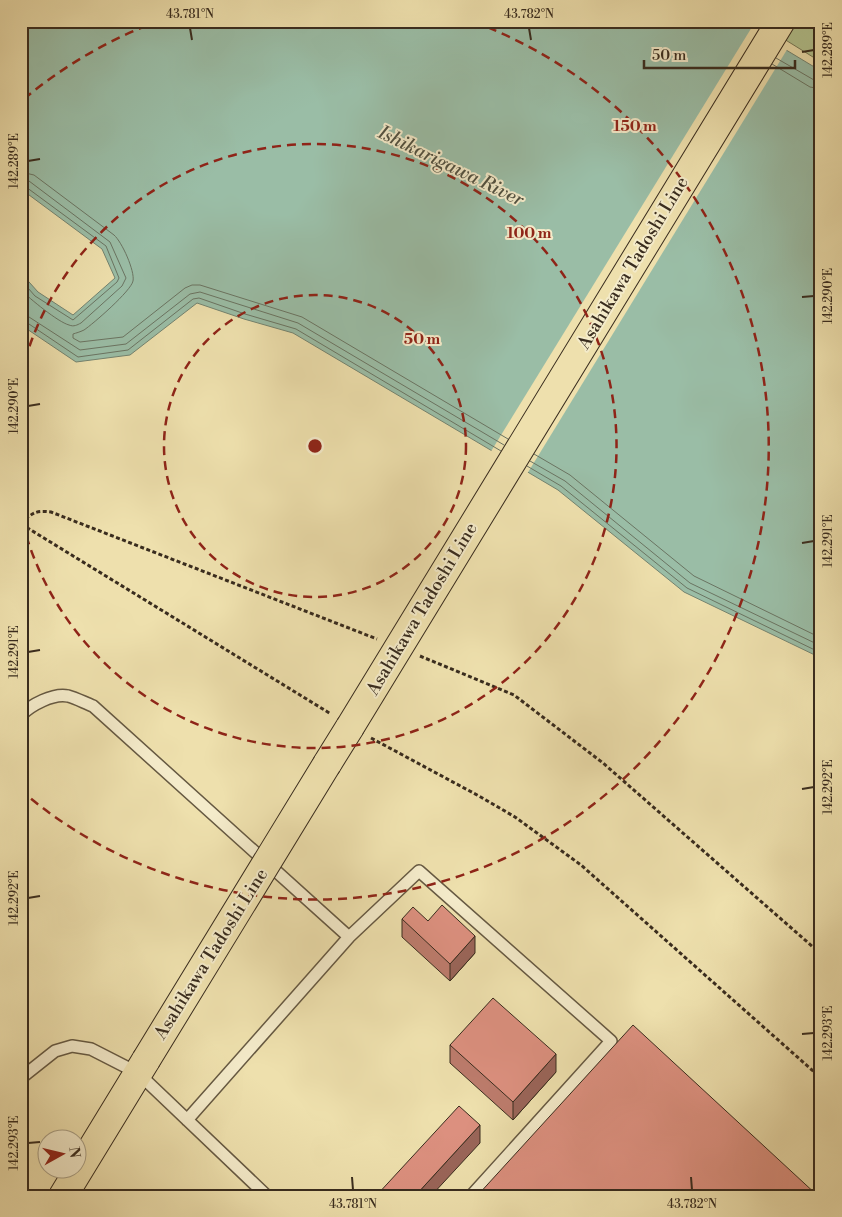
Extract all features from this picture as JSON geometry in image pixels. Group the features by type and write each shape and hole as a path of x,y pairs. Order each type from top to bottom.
{"main road":[{"name":"Asahikawa Tadoshi Line","path":"63,1196 781,21"}],"lane":[{"path":"21,714 28,708 46,699 66,695 94,706 350,937"},
{"path":"187,1120 350,937 420,871 611,1042 471,1196"},
{"path":"21,1078 55,1050 72,1046 91,1049 142,1066 187,1120 267,1196"}],"path":[{"path":"379,640 51,512 38,510 21,524 318,705 350,727 515,817 581,865 821,1078"},
{"path":"416,655 514,695 603,763 821,954"}],"shaded area":[{"path":"755,21 821,21 821,62"}],"water":[{"name":"Ishikarigawa River","path":"21,21 738,21 821,71 821,658 684,592 558,490 293,333 197,303 130,355 76,362 21,325 21,273 38,292 73,315 115,278 102,249 21,189"}],"pier":[{"path":"752,27 788,48 527,474 490,453"}],"building":[{"path":"442,905 475,936 450,964 402,919 413,907 428,921"},
{"path":"493,998 556,1054 513,1102 450,1045"},
{"path":"633,1025 818,1196 477,1196"},
{"path":"459,1106 480,1125 415,1196 376,1196"}]}
